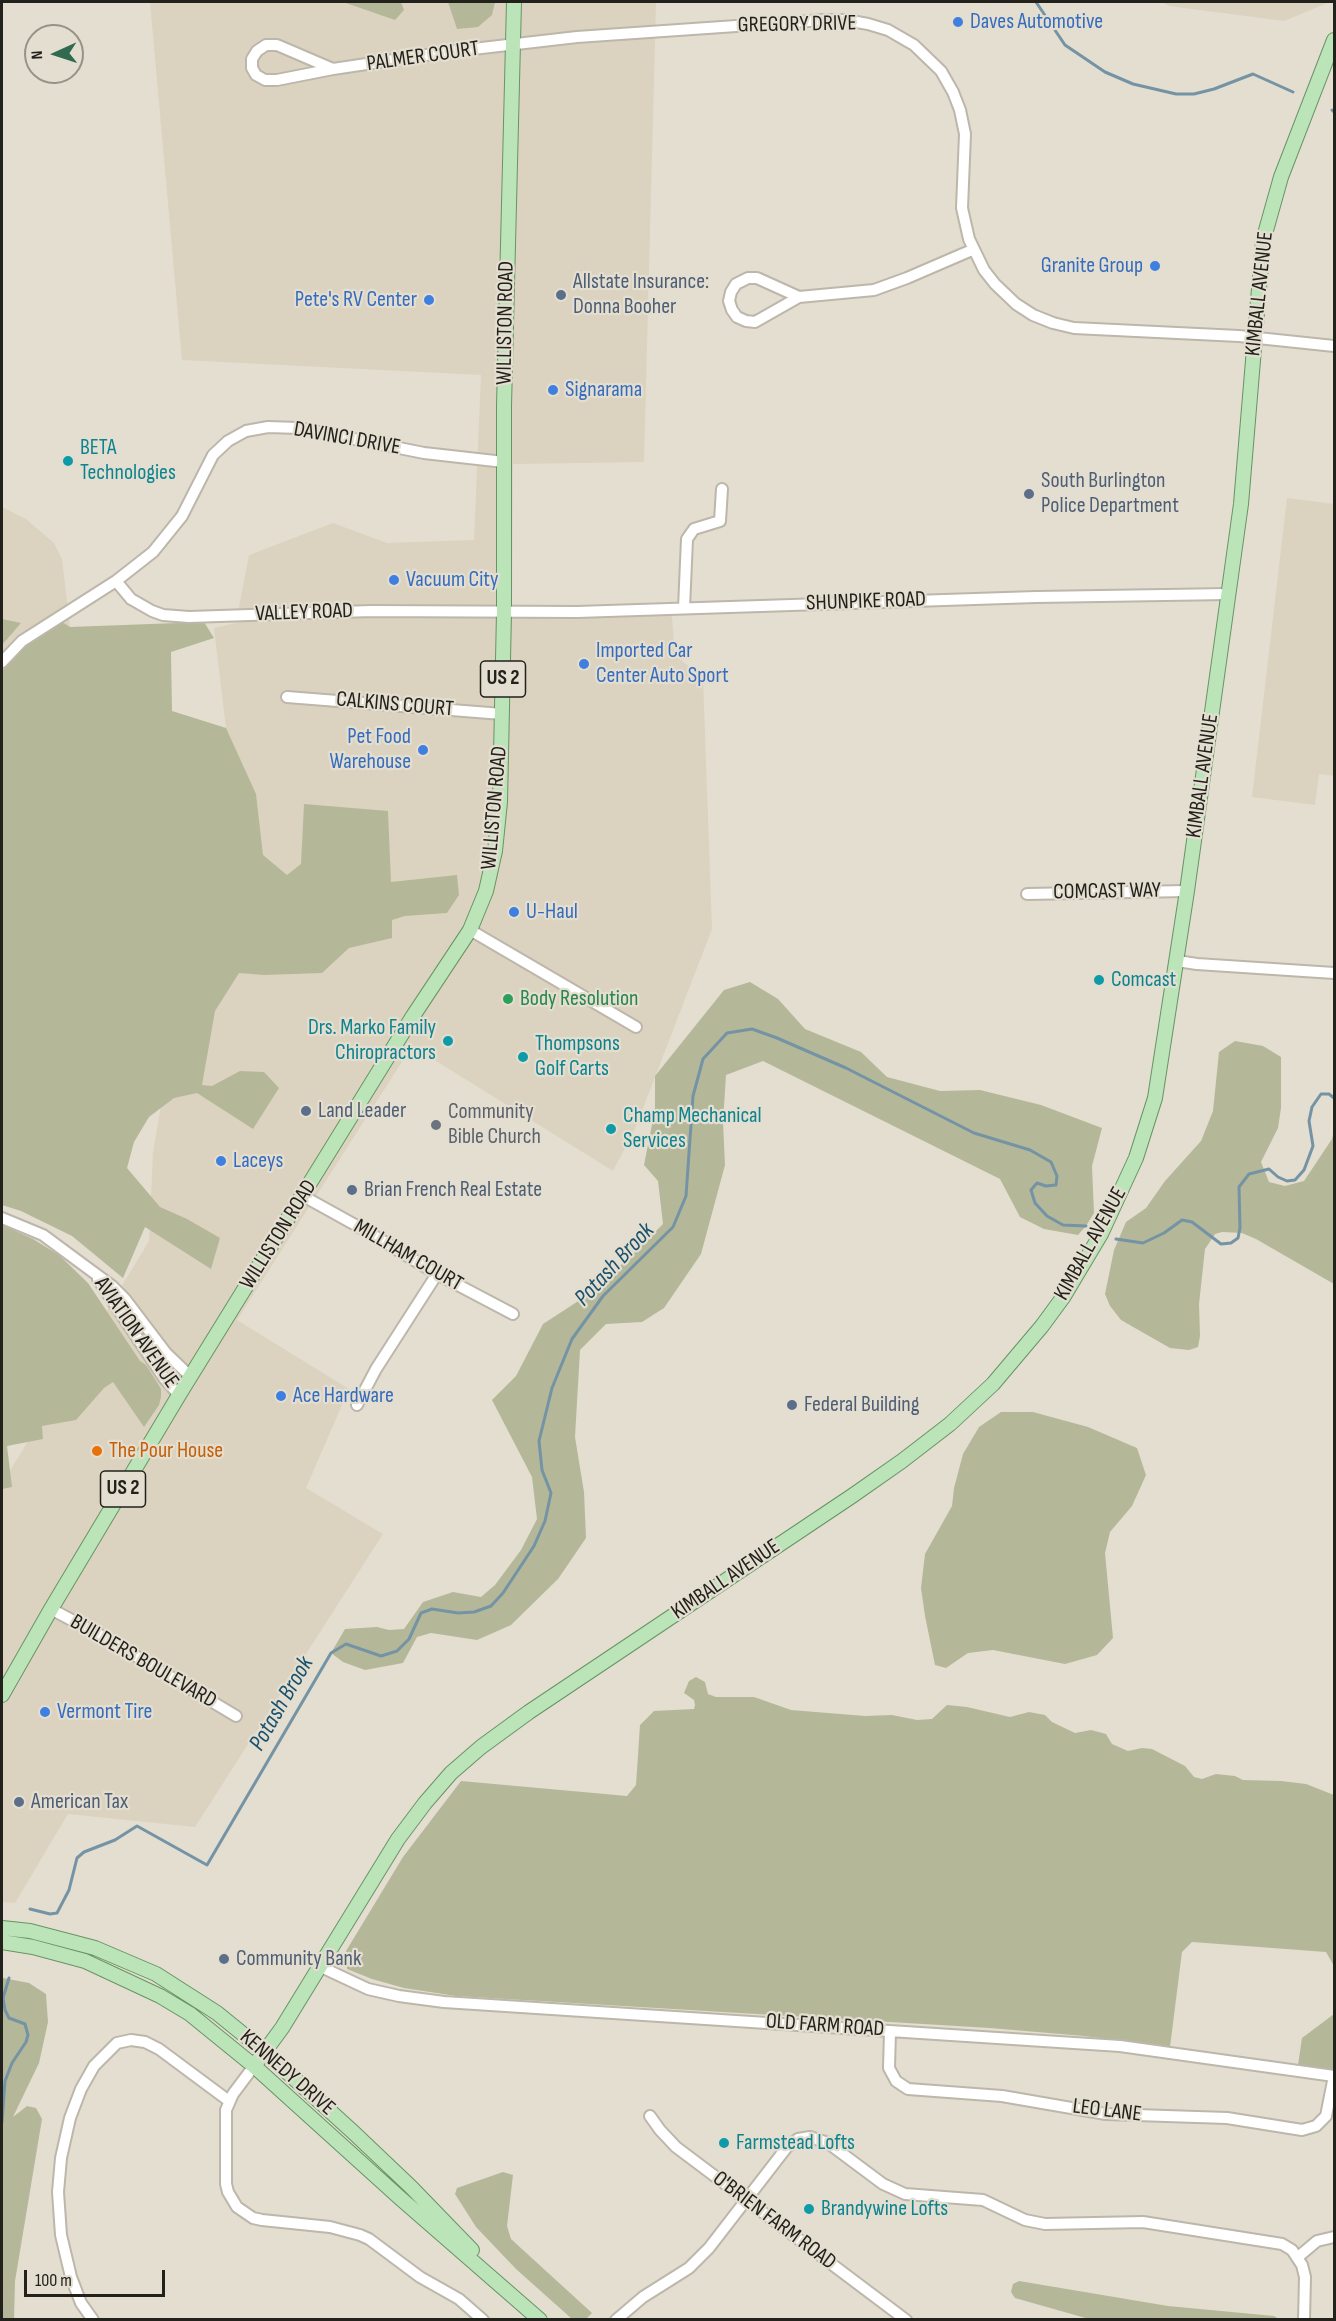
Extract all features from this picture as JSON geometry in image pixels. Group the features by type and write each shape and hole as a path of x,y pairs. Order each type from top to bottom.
{"main road":[{"name":"WILLISTON ROAD","path":"2,1695 51,1609 191,1377 413,1016 470,930 486,891 495,852 500,802 504,462 514,2"},
{"name":"KIMBALL AVENUE","path":"254,2066 414,1817 438,1788 466,1760 529,1712 903,1461 965,1411 1019,1356 1083,1265 1136,1158 1155,1098 1187,891 1244,475 1260,259 1266,227 1281,177 1335,40"},
{"name":"KENNEDY DRIVE","path":"2,1928 30,1931 95,1948 156,1974 217,2013 265,2052 411,2187 520,2302"},
{"name":"KENNEDY DRIVE","path":"2,1942 33,1947 85,1961 117,1975 190,2014 254,2066 400,2198 540,2319"}],"street":[{"name":"GREGORY DRIVE","path":"513,45 577,37 823,20 857,21 888,30 914,45 929,58 946,78 954,93 960,110 964,134 962,208 972,250 984,270 1008,298 1033,315 1053,323 1097,330 1254,337 1335,346"},
{"name":"PALMER COURT","path":"333,69 277,45 266,45 257,51 252,59 252,68 256,75 265,80 277,80 447,52 513,45"},
{"path":"799,297 753,278 743,279 736,284 729,301 737,317 750,322 763,318 799,297 862,292 886,287 972,250"},
{"name":"DAVINCI DRIVE","path":"2,662 14,647 116,581 163,542 182,516 213,454 228,441 246,431 268,427 299,428 424,453 504,462"},
{"path":"684,608 687,539 694,529 720,521 722,489"},
{"name":"VALLEY ROAD","path":"116,581 123,591 140,605 152,611 175,616 359,611 504,612"},
{"name":"SHUNPIKE ROAD","path":"504,612 577,612 1036,597 1229,594"},
{"name":"CALKINS COURT","path":"287,697 502,714"},
{"name":"COMCAST WAY","path":"1027,894 1187,891"},
{"path":"470,930 636,1027"},
{"path":"1177,961 1335,973"},
{"name":"MILLHAM COURT","path":"303,1196 368,1232 436,1274 513,1314"},
{"name":"AVIATION AVENUE","path":"2,1218 43,1235 112,1286 125,1299 166,1353 191,1377"},
{"name":"AVIATION AVENUE","path":"92,1271 164,1378 180,1395"},
{"path":"357,1405 376,1369 436,1274"},
{"name":"BUILDERS BOULEVARD","path":"51,1609 109,1640 236,1716"},
{"name":"OLD FARM ROAD","path":"319,1966 368,1989 444,2002 1120,2046 1334,2076"},
{"name":"LEO LANE","path":"890,2031 889,2068 896,2081 908,2089 1002,2096 1106,2114 1227,2118 1302,2130 1316,2126 1326,2116 1334,2076"},
{"path":"93,2319 81,2303 71,2277 61,2235 58,2192 61,2158 70,2118 90,2072 104,2054 117,2043 138,2040 159,2049 229,2101"},
{"path":"254,2066 229,2101 226,2110 224,2128 226,2184 237,2207 253,2218 330,2227 369,2239 420,2277 459,2299 483,2319"},
{"name":"O'BRIEN FARM ROAD","path":"650,2116 676,2147 906,2319"},
{"path":"615,2319 643,2297 689,2268 709,2248 793,2142 804,2137 816,2137 828,2143 883,2184 898,2192 918,2196 983,2200 1025,2220 1045,2224 1143,2222 1250,2237 1282,2244 1298,2257 1305,2277 1304,2319"},
{"path":"1298,2257 1317,2241 1335,2237"}],"shaded area":[{"path":"150,2 656,2 644,462 513,464 512,608 671,604 675,655 703,678 712,929 635,1129 613,1171 412,1046 237,1320 349,1389 306,1488 383,1534 195,1827 68,1814 15,1903 2,1902 2,1484 149,1241 153,1152 226,728 214,628 236,623 249,555 333,523 387,543 474,540 481,375 182,360"},
{"path":"1162,2 1330,2 1284,21 1169,6"},
{"path":"1287,498 1334,504 1334,776 1319,774 1315,805 1252,797"},
{"path":"2,507 26,519 54,543 62,559 70,627 2,731"}],"green space":[{"path":"343,2 401,2 404,10 395,20"},
{"path":"448,2 495,2 492,15 478,27 457,29"},
{"path":"2,619 21,623 2,645"},
{"path":"62,622 70,627 204,622 214,638 171,652 172,711 226,728 256,794 263,855 287,875 301,864 304,804 388,811 391,882 457,875 459,895 447,913 405,916 392,920 392,938 349,948 322,973 264,975 239,973 215,1011 202,1085 212,1086 240,1071 264,1072 279,1088 253,1129 197,1093 174,1098 149,1117 134,1142 127,1168 160,1207 220,1238 211,1269 145,1227 123,1278 72,1236 21,1211 2,1205 2,671 27,644"},
{"path":"750,982 778,999 805,1029 861,1052 887,1077 940,1091 980,1090 1041,1105 1102,1128 1092,1166 1094,1213 1078,1235 1044,1229 1020,1217 1000,1179 763,1061 726,1075 723,1122 725,1165 701,1254 664,1308 642,1322 606,1324 580,1350 575,1437 584,1492 586,1538 558,1579 511,1625 477,1640 431,1633 417,1637 403,1663 365,1670 343,1662 331,1653 345,1629 377,1627 389,1630 404,1629 423,1602 453,1592 481,1597 495,1585 521,1550 537,1519 532,1477 492,1400 516,1376 543,1324 583,1298 629,1258 663,1224 658,1181 644,1165 655,1109 655,1076 724,990"},
{"path":"1235,1041 1263,1046 1281,1057 1281,1108 1278,1128 1261,1162 1269,1182 1285,1186 1304,1181 1332,1139 1334,1130 1334,1284 1242,1233 1215,1234 1205,1249 1199,1304 1198,1347 1189,1350 1170,1348 1121,1320 1110,1306 1105,1294 1114,1250 1126,1222 1146,1208 1165,1181 1201,1141 1213,1111 1219,1052"},
{"path":"2,1225 33,1239 59,1255 88,1283 140,1361 146,1365 155,1379 161,1389 161,1397 159,1405 144,1427 113,1382 104,1388 76,1420 42,1426 43,1439 7,1446 12,1487 2,1489"},
{"path":"1001,1412 1033,1412 1088,1427 1137,1448 1146,1475 1132,1506 1110,1532 1105,1553 1113,1638 1097,1655 1065,1664 993,1650 968,1653 946,1668 935,1665 925,1616 921,1588 925,1554 952,1506 963,1454 979,1427"},
{"path":"696,1677 705,1682 708,1694 716,1697 754,1697 791,1710 865,1716 892,1715 917,1720 932,1719 947,1705 1010,1717 1029,1712 1045,1715 1052,1722 1075,1733 1091,1730 1106,1734 1112,1744 1128,1751 1142,1748 1152,1749 1185,1766 1194,1777 1202,1779 1216,1774 1235,1776 1243,1780 1306,1784 1334,1795 1334,1966 1326,1952 1192,1942 1182,1952 1170,2047 1084,2036 990,2028 456,1996 404,1988 347,1969 346,1951 403,1857 461,1781 627,1796 636,1785 640,1725 654,1711 694,1709 694,1700 684,1693 689,1681"},
{"path":"3,1978 29,1983 46,1994 48,2022 39,2063 13,2117 27,2106 36,2108 42,2119 15,2281 14,2320 2,2319"},
{"path":"1334,2014 1334,2070 1298,2065 1302,2038"},
{"path":"503,2172 513,2175 507,2226 511,2239 592,2313 586,2319 572,2319 516,2269 476,2227 455,2194 457,2188"},
{"path":"1019,2281 1168,2306 1274,2316 1279,2319 1089,2319 1015,2298 1011,2292 1013,2284"}],"waterway":[{"path":"1036,2 1065,45 1105,72 1133,84 1176,94 1194,94 1253,74 1293,92"},
{"name":"Potash Brook","path":"30,1909 50,1914 57,1913 69,1890 77,1858 84,1852 115,1840 137,1826 207,1865 331,1653 346,1644 381,1656 397,1651 409,1639 421,1613 432,1609 458,1613 474,1612 491,1606 503,1593 534,1546 545,1521 551,1493 542,1470 539,1441 552,1388 572,1339 603,1296 673,1227 686,1196 693,1096 703,1059 727,1033 752,1029 777,1038 846,1068 974,1133 1030,1150 1051,1162 1057,1176 1056,1185 1046,1186 1037,1183 1031,1190 1035,1203 1047,1216 1063,1225 1086,1226"},
{"name":"Potash Brook","path":"1116,1239 1143,1243 1164,1233 1182,1220 1192,1222 1221,1244 1231,1243 1238,1238 1240,1228 1239,1187 1249,1174 1269,1169 1287,1181 1295,1180 1304,1170 1313,1146 1309,1121 1312,1107 1321,1094 1329,1094 1334,1098"},
{"name":"Potash Brook","path":"2,2122 5,2081 28,2035 25,2024 9,2018 5,2010 3,1998 9,1978"}],"place":[{"name":"Daves Automotive","path":"958,22"},
{"name":"Granite Group","path":"1155,266"},
{"name":"Allstate Insurance: Donna Booher","path":"561,295"},
{"name":"Pete's RV Center","path":"429,300"},
{"name":"Signarama","path":"553,390"},
{"name":"BETA Technologies","path":"68,461"},
{"name":"South Burlington Police Department","path":"1029,494"},
{"name":"Vacuum City","path":"394,580"},
{"name":"Imported Car Center Auto Sport","path":"584,664"},
{"name":"Pet Food Warehouse","path":"423,750"},
{"name":"U-Haul","path":"514,912"},
{"name":"Comcast","path":"1099,980"},
{"name":"Body Resolution","path":"508,999"},
{"name":"Drs. Marko Family Chiropractors","path":"448,1041"},
{"name":"Thompsons Golf Carts","path":"523,1057"},
{"name":"Land Leader","path":"306,1111"},
{"name":"Community Bible Church","path":"436,1125"},
{"name":"Champ Mechanical Services","path":"611,1129"},
{"name":"Laceys","path":"221,1161"},
{"name":"Brian French Real Estate","path":"352,1190"},
{"name":"Ace Hardware","path":"281,1396"},
{"name":"Federal Building","path":"792,1405"},
{"name":"The Pour House","path":"97,1451"},
{"name":"Vermont Tire","path":"45,1712"},
{"name":"American Tax","path":"19,1802"},
{"name":"Community Bank","path":"224,1959"},
{"name":"Farmstead Lofts","path":"724,2143"},
{"name":"Brandywine Lofts","path":"809,2209"}]}
